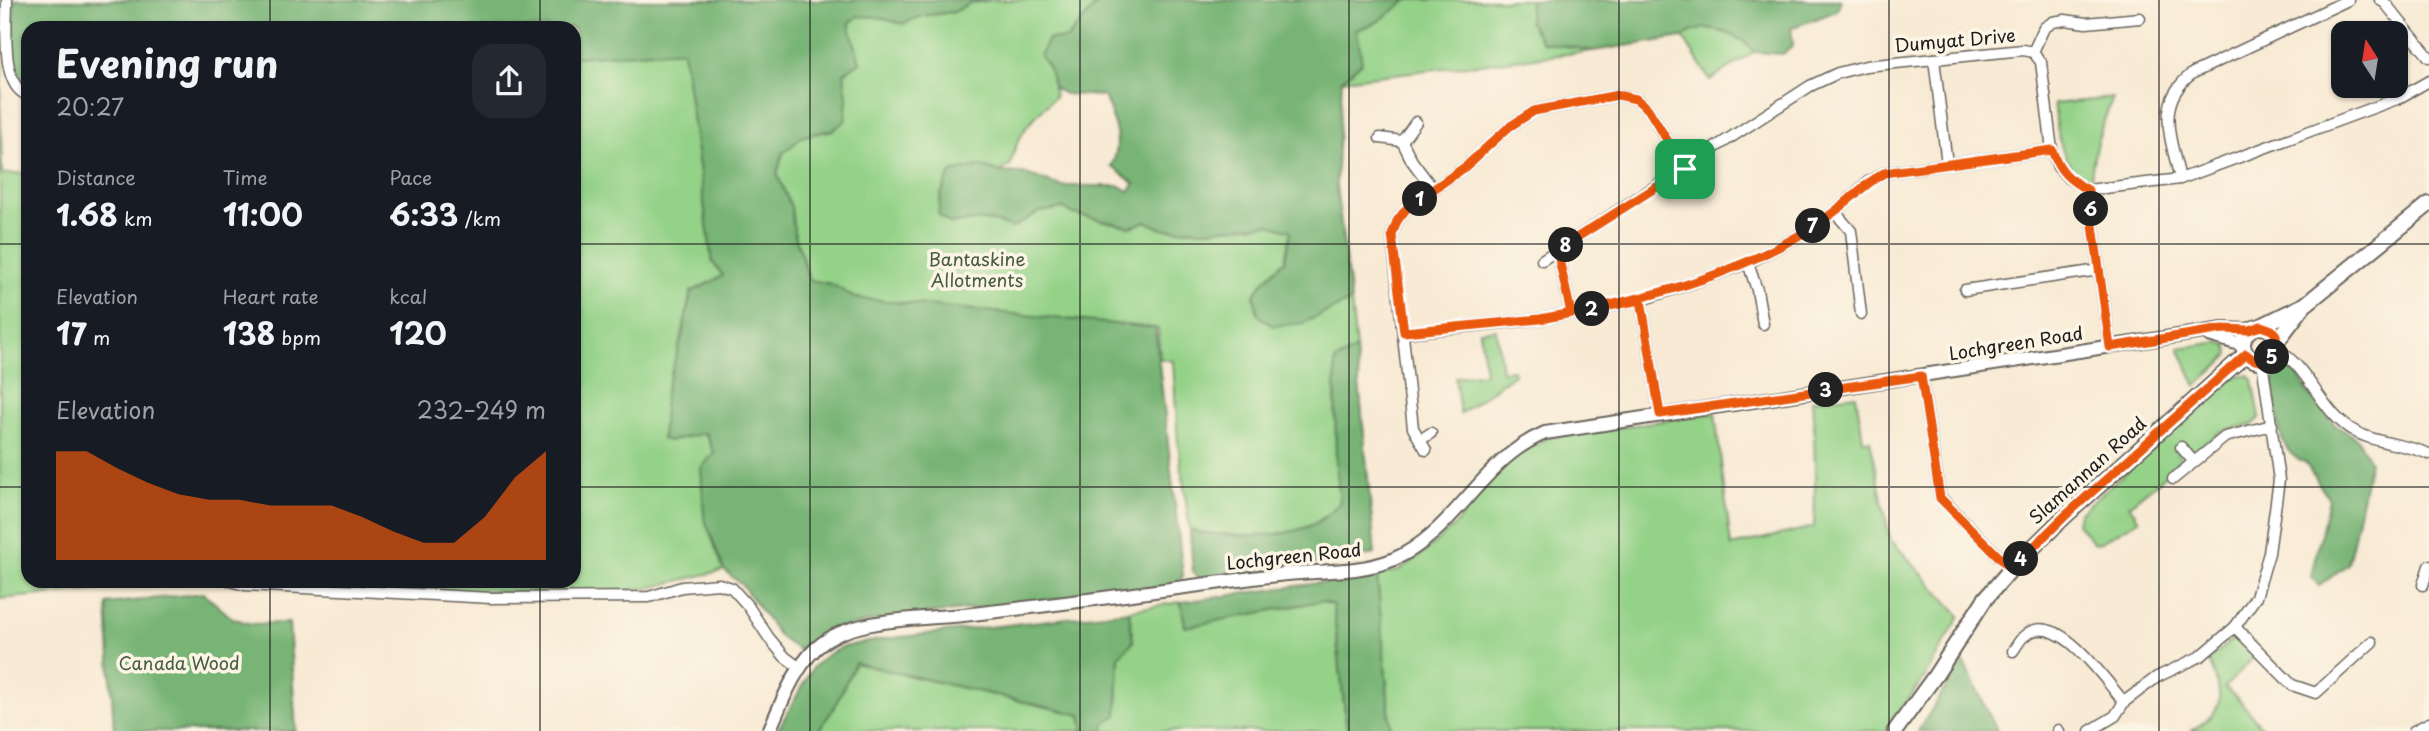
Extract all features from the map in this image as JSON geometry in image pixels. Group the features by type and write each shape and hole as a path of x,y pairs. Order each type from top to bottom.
{"main road":[{"path":"2255,328 2306,304 2429,204"},
{"path":"2244,349 2253,360 2262,361 2272,357 2306,304"},
{"path":"2255,328 2272,330 2278,344"},
{"name":"Slamannan Road","path":"1895,731 1985,599 2011,569 2244,349 2255,328"}],"street":[{"path":"7,0 8,74 21,93"},
{"path":"2179,178 2167,120 2174,93 2181,82 2193,73 2348,0"},
{"path":"2380,0 2429,57"},
{"path":"2034,52 2044,28 2053,22 2065,20 2086,23 2140,18"},
{"name":"Dumyat Drive","path":"1542,260 1810,86 1838,73 1866,66 2023,50 2034,52 2040,62 2052,150 2058,167 2068,178 2088,190"},
{"path":"1934,59 1947,164"},
{"path":"2110,347 2088,190 2179,178 2398,99 2429,82"},
{"path":"1426,450 1413,428 1392,235 1397,221 1407,208 1465,167 1509,127 1534,111 1618,95 1636,99 1648,109 1685,169"},
{"path":"1402,141 1416,122"},
{"path":"1380,138 1402,141"},
{"path":"1402,141 1412,162 1433,189"},
{"path":"1404,332 1540,319 1641,300 1748,263 1795,238 1835,212 1868,182 1884,173 2052,150"},
{"path":"1835,212 1851,231 1861,314"},
{"path":"1557,250 1571,313"},
{"path":"1748,263 1757,290 1763,324"},
{"path":"1965,290 2099,270"},
{"path":"1641,300 1660,414"},
{"name":"Lochgreen Road","path":"769,731 800,668 823,642 848,630 881,623 1026,608 1280,574 1372,566 1409,551 1434,533 1490,472 1526,441 1545,433 2223,329 2255,328"},
{"name":"Lochgreen Road","path":"2202,334 2226,338 2244,349"},
{"path":"2278,344 2331,412 2343,423 2375,439 2429,454"},
{"path":"2090,731 2115,716 2124,702 2157,677 2202,656 2235,627 2256,597 2270,553 2279,480 2262,361"},
{"path":"1921,376 1940,498 2011,569"},
{"path":"2173,479 2225,437 2272,425"},
{"path":"1420,440 1431,433"},
{"path":"2181,447 2194,462"},
{"path":"2423,584 2429,566"},
{"path":"302,588 491,598 649,597 681,587 719,584 732,588 785,657 800,668"},
{"path":"2235,627 2292,685 2316,693 2372,642"},
{"path":"2013,651 2023,637 2034,631 2056,631 2075,646 2124,702"},
{"path":"2414,731 2429,723"}],"green space":[{"path":"0,0 3,45 0,104"},
{"path":"14,0 990,0 968,4 954,12 922,16 903,24 878,17 858,16 849,23 860,62 844,73 847,98 845,121 833,130 803,136 783,153 777,174 791,207 794,232 809,280 831,284 855,298 1155,328 1183,576 1176,585 877,620 816,637 800,651 780,637 742,585 724,570 704,517 701,468 714,453 706,433 669,441 662,439 665,393 682,336 691,292 723,276 712,261 683,50 581,57 581,21 21,21 21,84 16,81 13,61"},
{"name":"Bantaskine Allotments","path":"990,0 1100,0 1067,39 1048,39 1040,56 1049,68 1055,97 1026,127 1010,166 999,172 978,166 951,172 950,224 982,221 1012,228 1039,212 1064,208 1074,214 1131,227 1146,221 1162,229 1205,230 1270,224 1291,230 1285,260 1254,295 1258,315 1303,323 1351,301 1356,349 1335,361 1336,463 1340,503 1314,524 1284,533 1253,536 1190,531 1178,443 1173,361 1160,359 1158,329 855,298 831,284 809,280 794,232 791,207 777,174 783,153 803,136 833,130 847,98 844,73 860,62 849,24 858,16 878,17 903,24 922,16 954,12 968,4"},
{"path":"1100,0 1408,0 1377,22 1357,30 1362,62 1342,80 1336,185 1351,301 1303,323 1273,326 1258,315 1254,295 1285,260 1291,231 1269,224 1205,230 1162,229 1146,221 1131,227 1074,214 1064,208 1039,212 1012,228 982,221 950,224 938,214 941,194 951,172 978,166 999,172 1023,173 1061,186 1120,186 1129,191 1135,184 1111,166 1117,140 1114,122 1104,96 1065,94 1054,88 1049,68 1040,56 1048,39 1067,39"},
{"path":"1408,0 1530,0 1529,22 1542,42 1593,51 1342,80 1350,71 1357,30 1377,22"},
{"path":"1530,0 1841,0 1837,11 1791,28 1793,45 1783,54 1754,52 1732,34 1704,28 1683,37 1593,51 1542,42 1529,22"},
{"path":"1704,28 1738,38 1754,52 1710,80 1683,37"},
{"path":"683,50 712,261 723,276 691,292 682,336 690,435 705,433 714,453 704,517 724,570 649,588 601,594 426,590 581,588 581,57"},
{"path":"2113,98 2098,138 2091,180 2081,175 2066,159 2059,137 2054,104"},
{"path":"0,104 2,174 21,173 21,588 119,588 0,599"},
{"path":"1496,329 1502,371 1513,370 1514,374 1460,414 1455,377 1485,373 1480,331"},
{"path":"2219,342 2228,345 2229,355 2196,386 2179,348"},
{"path":"1356,349 1375,554 1246,575 1199,578 1193,573 1190,531 1237,535 1284,533 1317,522 1340,503 1336,463 1335,361"},
{"path":"2294,368 2309,394 2335,425 2358,439 2370,462 2348,564 2319,586 2311,576 2329,499 2305,462 2288,450 2279,429 2275,405 2275,374 2283,369"},
{"path":"2249,375 2253,380 2260,417 2254,424 2222,431 2193,454 2183,443 2175,450 2184,461 2129,505 2139,520 2101,542 2094,543 2077,524 2079,513 2235,377"},
{"path":"1856,395 1863,440 1870,440 1890,539 1960,616 1924,678 1885,731 1391,731 1377,575 1398,571 1420,556 1456,524 1508,460 1547,438 1715,413 1731,546 1814,527 1812,400"},
{"path":"1377,575 1391,731 1347,731 1333,605 1321,601 1185,627 1181,602"},
{"name":"Canada Wood","path":"203,593 232,618 251,624 289,623 296,731 114,731 107,604"},
{"path":"1321,601 1333,605 1347,731 1104,731 1104,724 1117,715 1119,656 1133,642 1129,610 1181,602 1185,626"},
{"path":"1129,611 1133,642 1119,656 1117,715 1104,724 1104,731 1084,731 1081,715 855,663 834,708 818,731 777,731 813,667 825,656 842,647 884,639"},
{"path":"2232,640 2240,641 2255,656 2225,687 2265,731 2191,731 2217,708 2219,692 2208,659"},
{"path":"1963,661 1997,731 1918,731"},
{"path":"854,663 1082,715 1084,731 818,731 834,708"}],"route":[{"path":"1685,169 1557,250 1571,313 1641,300 1748,263 1795,238 1835,212 1868,182 1884,173 2052,150 2058,167 2068,178 2088,190 2110,347 2223,329 2249,330 2261,326 2272,330 2276,335 2278,348 2272,357 2262,361 2253,360 2246,354 2065,516 2011,569 1940,498 1921,376 1660,414 1641,300 1540,319 1404,332 1392,235 1397,221 1407,208 1465,167 1509,127 1534,111 1618,95 1636,99 1648,109 1685,169"}]}
